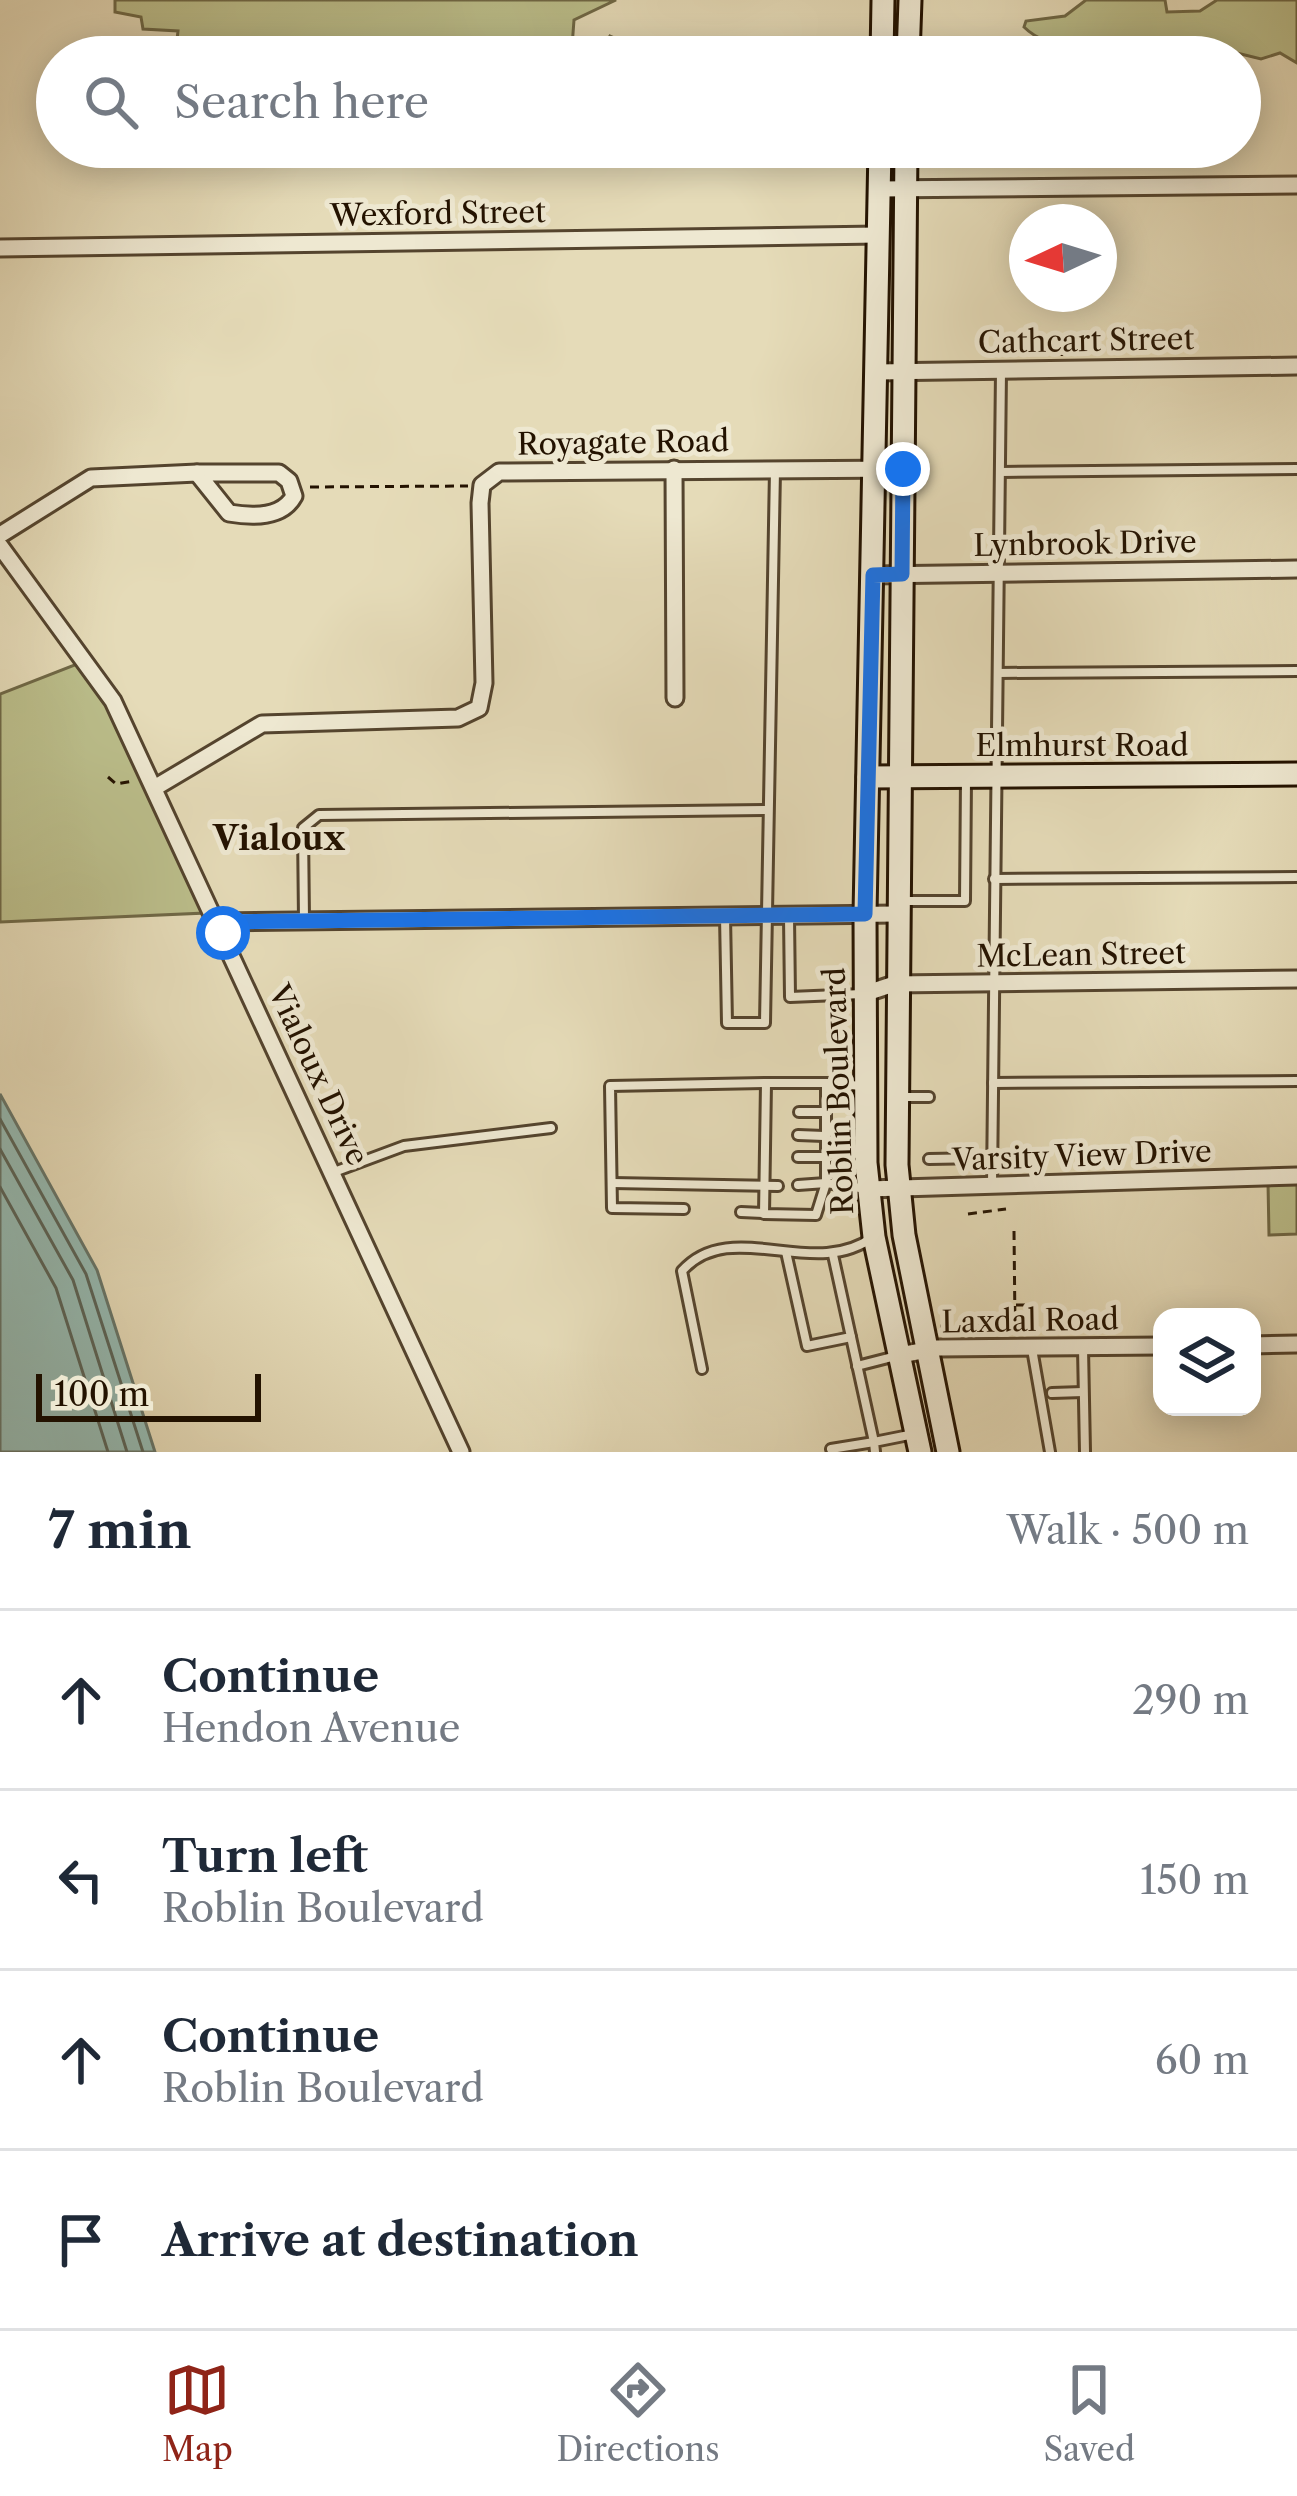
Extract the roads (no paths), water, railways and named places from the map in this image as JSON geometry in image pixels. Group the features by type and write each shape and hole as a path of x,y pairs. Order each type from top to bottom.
{"main road":[{"path":"882,36 883,0"},
{"path":"909,36 910,0"},
{"name":"Roblin Boulevard","path":"880,168 864,1087 874,1237 918,1443"},
{"name":"Roblin Boulevard","path":"906,168 896,1096 899,1188 947,1452"},
{"name":"Elmhurst Road","path":"868,776 1297,774"}],"street":[{"path":"879,189 1297,185"},
{"name":"Wexford Street","path":"0,248 878,235"},
{"name":"Cathcart Street","path":"876,372 1297,366"},
{"name":"Royagate Road","path":"152,780 262,724 458,718 479,708 484,683 482,485 489,477 512,470 903,469"},
{"path":"674,470 675,698"},
{"path":"0,535 91,478 197,473 279,473 294,496 284,510 238,515 219,505 197,473"},
{"name":"Vialoux Drive","path":"0,546 90,664 152,780 461,1452"},
{"name":"Lynbrook Drive","path":"873,575 1297,569"},
{"path":"218,922 865,914 897,907"},
{"name":"McLean Street","path":"867,993 895,984 1297,979"},
{"name":"Varsity View Drive","path":"868,1190 1297,1176"},
{"path":"1261,1345 1297,1344"},
{"name":"Laxdal Road","path":"900,1355 926,1350 1153,1346"}],"lane":[{"path":"992,1185 1001,369"},
{"path":"725,916 727,1023 765,1023 775,469"},
{"path":"1001,472 1297,469"},
{"path":"998,673 1297,671"},
{"path":"897,907 965,901 966,777"},
{"path":"304,921 302,828 319,815 768,810"},
{"path":"994,879 1297,877"},
{"path":"789,915 790,998 867,993"},
{"path":"993,1083 1297,1081"},
{"path":"764,1214 766,1083"},
{"path":"741,1212 816,1215 826,1184 826,1083"},
{"path":"684,1209 612,1208 610,1086 826,1083 864,1087"},
{"path":"896,1096 929,1096"},
{"path":"766,1112 780,1112"},
{"path":"799,1112 824,1112"},
{"path":"334,1172 404,1146 551,1128"},
{"path":"798,1135 824,1136"},
{"path":"765,1136 779,1136"},
{"path":"798,1157 826,1157"},
{"path":"764,1158 779,1158"},
{"path":"929,1159 984,1158"},
{"path":"611,1183 778,1186"},
{"path":"798,1185 868,1190"},
{"path":"702,1369 682,1271 698,1253 719,1247 843,1256 874,1237"},
{"path":"786,1252 807,1346 851,1337"},
{"path":"833,1256 875,1447"},
{"path":"1034,1347 1050,1452"},
{"path":"1083,1347 1085,1452"},
{"path":"857,1366 900,1355"},
{"path":"1052,1393 1083,1392"},
{"path":"831,1449 918,1443"}],"water":[{"path":"0,1094 97,1270 155,1452 0,1452"}],"district":[{"name":"Vialoux","path":"279,838"}]}
